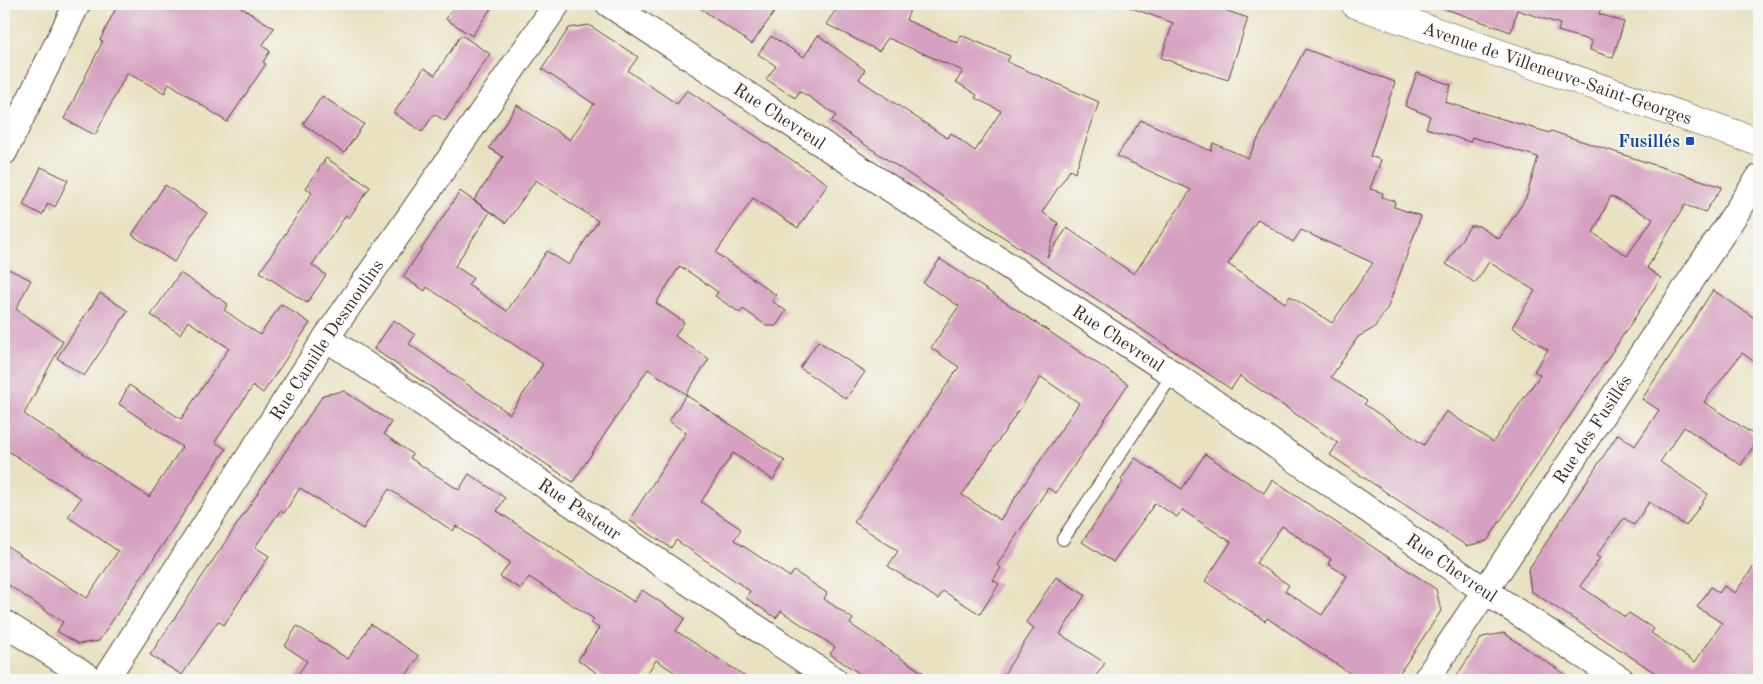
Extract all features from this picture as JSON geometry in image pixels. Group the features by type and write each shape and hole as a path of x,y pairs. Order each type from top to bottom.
{"main road":[{"name":"Avenue de Villeneuve-Saint-Georges","path":"1355,4 1759,142"}],"street":[{"path":"4,152 77,4"},
{"name":"Rue Camille Desmoulins","path":"105,680 326,338 557,4"},
{"name":"Rue Chevreul","path":"609,4 1173,374 1484,591 1621,680"},
{"name":"Rue des Fusillés","path":"1426,680 1759,178"},
{"name":"Rue Pasteur","path":"326,338 834,680"},
{"path":"4,623 93,680"}],"lane":[{"path":"1063,539 1173,374"}],"building":[{"path":"118,4 236,4 274,28 262,46 270,51 263,62 266,64 227,122 169,83 165,93 127,73 95,135 64,119 103,41 100,40"},
{"path":"456,4 494,4 472,36 446,19"},
{"path":"694,4 780,4 752,44"},
{"path":"840,4 912,4 906,20 958,43 961,35 1010,56 1007,62 1099,102 1075,173 1070,170 1042,212 1058,223 1047,257 1067,228 1134,274 1191,190 1117,156 1141,120 1211,151 1213,143 1248,158 1305,49 1395,82 1370,156 1381,160 1370,189 1383,193 1382,197 1395,201 1394,207 1421,216 1388,307 1374,328 1358,337 1331,377 1367,401 1364,404 1424,445 1446,411 1493,442 1540,375 1534,371 1548,350 1512,327 1535,291 1489,262 1475,283 1446,264 1470,226 1479,226 1499,239 1526,198 1538,157 1472,137 1470,142 1426,128 1430,116 1405,106 1417,73 1451,85 1445,102 1550,133 1551,131 1722,187 1705,212 1685,205 1647,268 1661,278 1487,541 1467,546 1330,455 1338,443 1240,376 1231,389 831,122 836,115 800,91 795,98 766,79 776,66 758,54 771,36 804,57 818,35 865,70 859,79 947,138 951,133 975,151 1001,111 975,98 977,95 956,82 963,71 888,38 879,51 826,24","holes":["1611,196 1653,219 1627,256 1593,233","1258,219 1293,242 1301,230 1373,263 1332,323 1290,296 1285,303 1228,264"]},
{"path":"1130,4 1207,4 1248,18 1228,80 1161,58 1173,23 1129,7"},
{"path":"1440,4 1602,4 1599,14 1624,22 1613,58 1590,50 1592,41 1558,31 1560,24 1517,10 1511,32 1440,7"},
{"path":"589,25 638,57 628,71 677,104 687,90 828,184 798,228 753,198 716,253 776,295 772,301 786,311 776,326 767,326 743,309 740,313 715,296 718,292 680,266 656,303 684,322 675,336 709,359 686,394 648,369 573,482 374,349 394,320 415,335 409,344 510,414 543,364 427,287 425,291 403,277 460,191 490,212 455,266 473,278 468,285 507,311 547,251 569,265 598,221 536,180 506,223 474,200 503,157 489,148 517,105 570,140 594,104 542,69 569,28"},
{"path":"461,35 490,54 445,121 434,114 422,132 394,113 424,68 435,75"},
{"path":"322,96 364,124 344,153 303,124"},
{"path":"326,158 370,187 349,218 346,215 312,265 326,275 307,303 260,272 312,193 306,188"},
{"path":"41,167 68,180 55,207 48,203 42,215 23,205"},
{"path":"165,185 207,213 174,262 132,235"},
{"path":"940,259 1128,384 1056,493 1048,488 997,565 1001,568 993,580 999,584 980,614 943,591 938,599 888,566 898,551 854,522 959,367 931,348 959,306 923,283","holes":["1041,377 1079,403 1000,520 962,495"]},
{"path":"4,267 31,280 16,309 63,341 24,414 149,497 182,447 119,404 129,385 181,419 229,348 188,321 180,334 151,315 180,273 228,304 224,310 260,335 281,304 310,323 263,393 253,386 215,442 226,449 99,641 78,644 57,631 63,622 4,582 4,544 87,598 118,551 68,517 81,498 5,449 4,451"},
{"path":"1713,290 1759,321 1759,365 1742,353 1704,402 1759,438 1741,465 1684,427 1660,462 1708,494 1686,526 1649,502 1634,525 1624,518 1596,556 1600,558 1580,586 1625,617 1629,613 1654,629 1651,633 1695,662 1722,623 1697,607 1711,587 1719,593 1724,586 1735,593 1759,559 1759,680 1666,680 1531,591 1528,570 1618,434 1635,446 1659,410 1642,399"},
{"path":"100,293 128,311 84,376 57,358"},
{"path":"818,341 865,372 846,399 800,368"},
{"path":"344,391 391,422 384,434 412,454 410,458 459,490 469,474 505,498 497,511 634,602 642,590 685,618 676,631 751,680 686,680 656,660 643,680 607,680 578,660 599,628 591,623 594,619 529,577 521,589 500,577 510,562 456,526 453,531 389,489 363,529 300,488 284,513 280,511 255,547 269,556 224,625 218,621 182,675 150,655 323,395"},
{"path":"686,395 785,461 773,480 733,453 701,502 741,529 734,540 790,577 794,571 827,593 824,599 853,619 850,624 934,680 869,680 830,654 835,647 781,611 776,618 746,598 750,591 676,540 671,548 629,520 686,433 669,421"},
{"path":"1205,454 1264,493 1272,480 1436,589 1441,611 1395,680 1360,680 1267,618 1265,621 1205,581 1231,542 1182,510 1177,517 1155,503 1113,562 1082,542 1123,482 1121,480 1135,458 1182,489","holes":["1282,526 1331,559 1328,564 1347,576 1322,615 1285,591 1289,585 1256,563"]},
{"path":"1056,577 1085,595 1060,634 1105,663 1093,680 1000,680 1034,628 1026,622"},
{"path":"371,624 419,656 403,680 294,680 307,661 285,646 297,626 348,659"},
{"path":"1504,633 1574,680 1454,680 1482,637"}],"place":[{"name":"Fusillés","path":"1690,141"}]}
